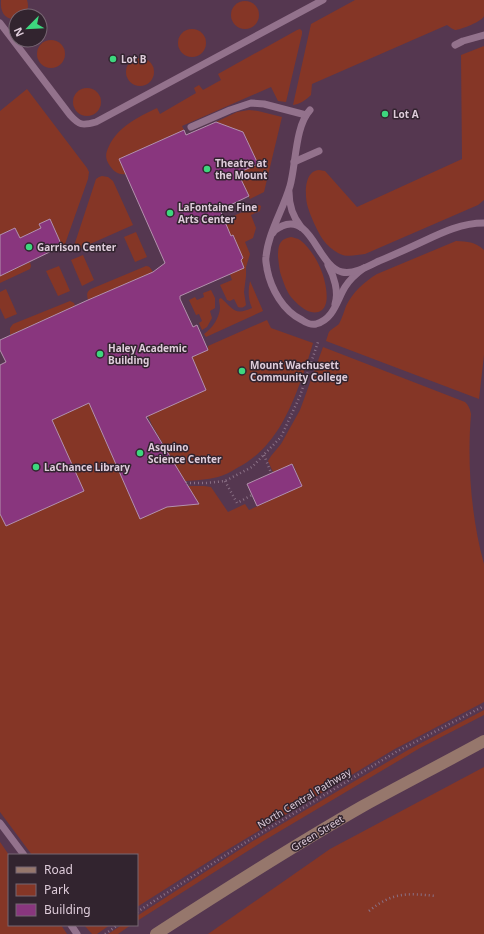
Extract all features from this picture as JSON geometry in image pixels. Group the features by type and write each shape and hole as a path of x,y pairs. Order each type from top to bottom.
{"street":[{"name":"Green Street","path":"156,934 242,879 330,826 484,741"}],"lane":[{"path":"0,23 70,115 82,125 88,125 323,0"},
{"path":"455,45 484,35"},
{"path":"191,127 230,110 251,103 264,104 308,113 300,131 289,199 291,209 296,220 311,237 325,260 334,279 336,300 333,312"},
{"path":"294,162 319,151"},
{"path":"290,186 271,236 265,259 268,276 278,296 288,310 296,318 309,323 315,324 326,320 333,312 345,286 353,276 364,268"},
{"path":"325,260 333,268 341,272 349,273 364,268 450,229 470,224 484,223"},
{"path":"271,236 275,230 286,224 301,227"},
{"path":"0,823 23,854"}],"path":[{"path":"186,483 225,481 252,467 281,437 300,396 318,342"},
{"path":"264,455 271,473"},
{"path":"225,481 237,503 252,495"},
{"name":"North Central Pathway","path":"138,911 246,842 383,761 484,706"},
{"path":"369,911 382,901 393,897 420,894 436,896"},
{"path":"105,934 117,926"}],"green space":[{"path":"1,0 27,0 28,8 8,8 8,18 1,8"},
{"path":"355,0 484,0 484,16 476,23 458,30 454,30 447,25 312,84 311,95 303,102 293,105 311,24"},
{"path":"245,1 255,5 259,15 255,25 245,29 235,25 231,15 235,5"},
{"path":"192,29 202,33 206,43 202,53 192,57 182,53 178,43 182,33"},
{"path":"300,29 302,34 286,102 278,101 271,87 182,126 184,130 119,159 126,174 117,173 110,166 106,159 108,149 113,139 129,123 157,108 160,114 196,93 194,88 199,85 203,90 221,80 218,74"},
{"path":"48,41 56,41 61,44 64,49 64,59 61,64 56,67 46,67 41,64 38,59 38,49 48,48"},
{"path":"484,46 484,200 478,205 365,254 351,256 341,255 327,244 322,237 308,208 306,189 308,179 311,174 314,171 325,171 357,207 462,159 461,55"},
{"path":"140,58 150,62 154,72 150,82 140,86 130,82 126,72 130,62"},
{"path":"87,88 97,92 101,102 97,112 87,116 77,112 73,102 77,92"},
{"path":"27,89 89,172 88,179 65,244 62,246 50,219 40,224 41,228 20,238 15,228 0,235 0,111"},
{"path":"249,110 282,117 264,192 250,199 238,173 258,164 243,132 216,122 237,112"},
{"path":"102,176 108,177 113,181 133,225 72,252 96,179"},
{"path":"259,205 261,206 260,211 251,215 256,228 253,238 245,242 250,254 246,267 244,292 246,305 241,308 238,307 234,299 230,301 227,300 220,285 232,280 230,274 244,267 241,260 243,258 233,235 231,236 224,220"},
{"path":"136,232 147,257 135,262 124,237"},
{"path":"291,237 299,239 307,246 323,274 327,297 325,307 318,312 309,312 305,310 294,300 287,290 281,275 278,257 279,247 283,240"},
{"path":"456,241 474,243 484,250 484,355 479,399 326,341 329,332 339,324 346,306 352,296 368,280 377,274"},
{"path":"83,255 94,280 82,286 71,260"},
{"path":"30,262 30,269 0,283 0,276"},
{"path":"59,266 70,291 58,296 46,271"},
{"path":"146,266 153,272 88,300 87,295 89,290"},
{"path":"250,281 263,311 206,337 204,334 213,326 218,315 220,308 219,299 221,298 232,308 238,311 252,308 249,294"},
{"path":"6,289 17,314 5,319 0,308 0,292"},
{"path":"211,290 215,298 215,308 210,311 212,318 207,327 202,330 199,323 202,321 199,314 196,315 189,300 195,297 197,300 204,297 203,293"},
{"path":"70,301 74,303 75,306 10,335 10,328 13,324"},
{"path":"267,320 271,328 313,343 295,396 283,422 268,443 250,460 241,466 214,478 185,481 152,425 142,402 192,357 208,350 208,346"},
{"path":"323,347 465,402 469,408 471,414 471,490 476,528 484,564 484,702 393,750 222,853 138,906 138,854 31,854 0,812 0,514 6,526 83,491 52,420 112,393 95,417 140,519 188,486 211,487 228,512 245,504 249,510 302,486 293,464 273,472 268,461 281,444 300,410"},
{"path":"484,710 484,715 420,748 366,780 265,840 138,920 138,915 253,841 408,750"},
{"path":"484,767 484,934 208,934 330,849"},
{"path":"0,842 8,854 8,926 62,926 67,934 0,934"},
{"path":"85,926 109,926 97,934 92,934"},
{"path":"120,926 130,926 118,934 108,934"}],"building":[{"path":"216,122 243,132 258,164 238,173 249,196 220,210 231,236 233,235 243,258 241,260 244,268 180,296 193,327 197,325 208,350 192,357 206,390 146,417 199,504 167,507 140,519 89,403 52,420 84,491 6,526 0,514 0,365 6,362 0,350 0,340 153,272 165,263 119,159 184,130 186,135"},
{"name":"Garrison Center","path":"50,219 62,246 0,276 0,235 15,228 20,238 41,228 39,224"},
{"path":"292,464 302,486 257,506 247,484"}],"place":[{"name":"Lot B","path":"113,59"},
{"name":"Lot A","path":"385,114"},
{"name":"Theatre at the Mount","path":"207,169"},
{"name":"LaFontaine Fine Arts Center","path":"170,213"},
{"name":"Garrison Center","path":"29,247"},
{"name":"Haley Academic Building","path":"100,354"},
{"name":"Mount Wachusett Community College","path":"242,371"},
{"name":"Asquino Science Center","path":"140,453"},
{"name":"LaChance Library","path":"36,467"}]}
